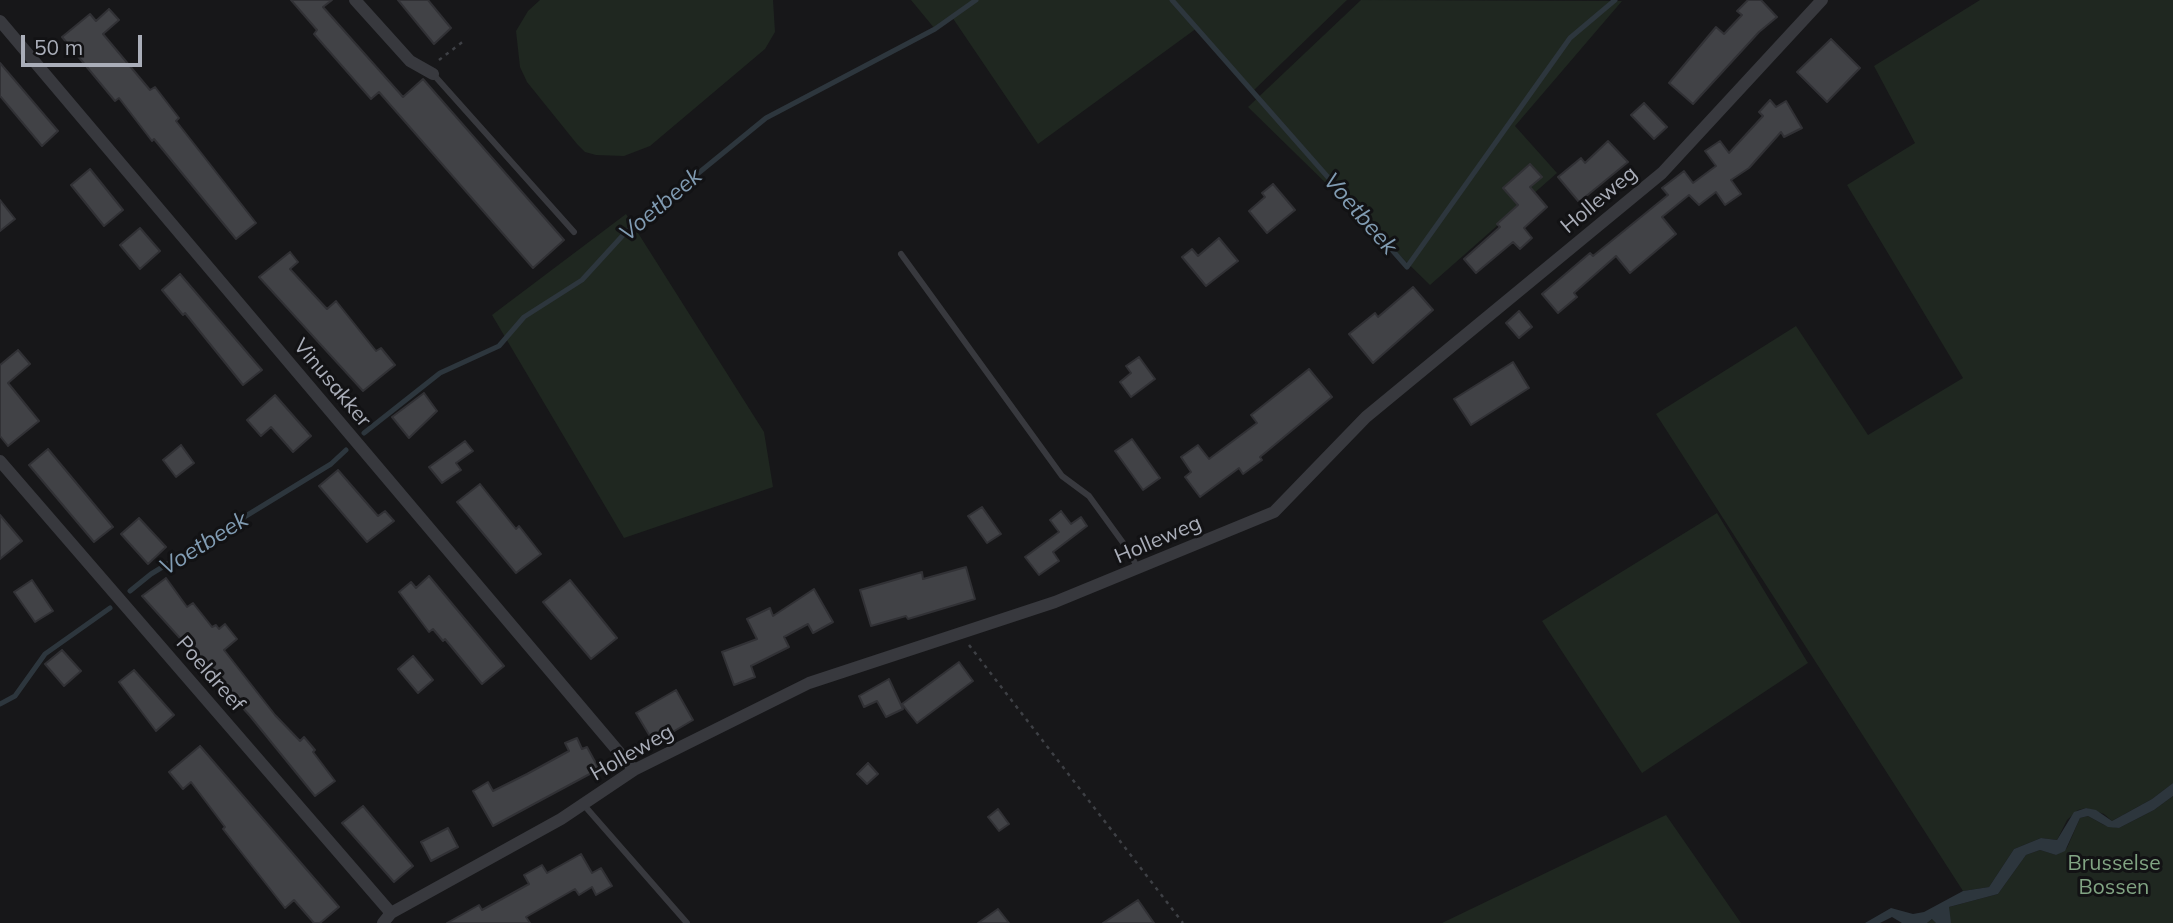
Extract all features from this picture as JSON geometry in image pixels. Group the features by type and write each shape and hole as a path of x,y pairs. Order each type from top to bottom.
{"street":[{"path":"355,0 410,61 431,71"},
{"name":"Holleweg","path":"387,918 583,804 634,770 808,682 961,635 1055,602 1274,512 1366,417 1662,173 1815,3"},
{"name":"Vinusakker","path":"0,21 634,770"},
{"name":"Poeldreef","path":"1,463 387,918"}],"lane":[{"path":"431,71 574,232"},
{"path":"901,254 1062,476 1089,496 1129,551 1138,569"},
{"path":"583,804 687,923"}],"path":[{"path":"431,71 465,40"},
{"path":"961,635 1182,923"}],"green space":[{"path":"540,0 773,0 775,32 765,49 650,146 624,156 596,155 585,152 577,144 527,82 520,67 516,31 528,11"},
{"path":"911,0 1347,0 1254,90 1197,28 1038,144 952,17 935,29"},
{"path":"1361,0 1622,1 1515,126 1557,173 1430,285 1248,107"},
{"path":"1980,0 2173,0 2173,783 2152,799 2112,821 2104,814 2086,808 2078,810 2067,820 2057,840 2041,838 2014,849 1989,887 1963,891 1656,414 1796,326 1868,435 1963,378 1847,185 1915,143 1874,66"},
{"path":"626,214 764,432 773,487 624,538 492,315"},
{"path":"1717,513 1808,663 1642,773 1542,621"},
{"name":"Brusselse Bossen","path":"2173,796 2173,923 1927,923 1949,907 1998,894 2026,855 2040,850 2056,855 2067,848 2080,818 2088,816 2104,825 2119,828 2154,810"},
{"path":"1666,815 1741,923 1442,923"}],"shaded area":[{"path":"2173,783 2173,796 2154,810 2119,828 2108,827 2088,816 2080,818 2065,851 2056,855 2040,850 2026,855 1998,894 1949,907 1951,923 1936,923 1932,919 1927,923 1902,923 1892,917 1880,923 1865,923 1891,908 1913,914 1924,912 1963,891 1989,887 2014,849 2041,838 2057,840 2074,812 2086,808 2096,810 2112,821 2152,799"}],"building":[{"path":"291,0 332,0 323,7 403,97 423,79 564,240 533,268 379,92 371,99 314,34 317,30"},
{"path":"398,0 428,0 451,28 434,44"},
{"path":"1748,0 1761,0 1777,17 1759,32 1693,104 1669,83 1716,27 1724,34 1742,15 1737,11"},
{"path":"109,9 119,20 103,34 150,90 155,87 179,118 176,121 256,223 236,239 119,98 115,101 62,37 90,14 96,21"},
{"path":"1831,39 1860,68 1827,102 1797,72"},
{"path":"0,63 58,131 42,146 0,96"},
{"path":"1770,100 1776,107 1786,101 1802,128 1784,137 1781,132 1749,168 1731,180 1741,194 1725,205 1716,192 1699,205 1689,195 1662,217 1676,234 1630,273 1616,256 1574,293 1577,297 1558,313 1542,294 1590,253 1593,256 1668,195 1662,188 1684,171 1693,183 1716,166 1705,151 1720,141 1729,153 1763,116 1759,112"},
{"path":"1644,103 1667,127 1654,139 1631,115"},
{"path":"1608,141 1628,162 1579,202 1558,177 1581,158 1585,163"},
{"path":"1530,164 1542,177 1530,187 1547,207 1524,228 1532,238 1520,249 1513,242 1476,273 1464,259 1500,227 1497,224 1518,205 1503,188"},
{"path":"90,169 123,210 104,226 71,185"},
{"path":"1273,184 1295,210 1267,233 1249,211 1265,197 1262,193"},
{"path":"0,200 15,219 0,231"},
{"path":"140,228 160,251 140,269 120,245"},
{"path":"1219,238 1238,261 1206,286 1182,257 1192,249 1198,256"},
{"path":"290,252 298,262 290,269 327,309 336,301 376,351 381,348 395,365 363,391 259,277"},
{"path":"180,274 262,370 243,385 185,313 183,315 162,290"},
{"path":"1413,287 1433,310 1373,363 1349,334 1375,313 1378,317"},
{"path":"1519,311 1532,327 1519,338 1506,323"},
{"path":"18,350 30,364 8,383 39,421 8,446 0,436 0,365"},
{"path":"1139,357 1155,379 1131,397 1120,382 1131,373 1126,366"},
{"path":"1513,362 1529,388 1471,425 1454,399"},
{"path":"1309,369 1332,397 1260,457 1262,460 1243,474 1239,468 1200,497 1185,477 1191,472 1181,457 1198,445 1209,459 1257,423 1251,415"},
{"path":"424,393 437,411 409,438 392,417"},
{"path":"275,395 311,436 293,452 271,427 261,436 247,420"},
{"path":"1132,439 1160,478 1143,490 1115,451"},
{"path":"465,441 473,451 456,463 461,470 442,483 429,467"},
{"path":"181,445 194,463 176,477 163,460"},
{"path":"48,449 113,527 94,542 29,465"},
{"path":"338,470 378,516 385,511 394,521 367,542 319,486"},
{"path":"480,484 516,529 519,526 541,554 516,573 457,502"},
{"path":"982,507 1001,534 987,543 968,516"},
{"path":"1061,511 1071,524 1081,517 1087,526 1053,552 1059,561 1039,575 1025,557 1059,532 1050,520"},
{"path":"0,515 22,541 0,559"},
{"path":"139,518 166,547 148,564 121,534"},
{"path":"966,567 975,599 908,619 906,616 871,626 860,590 922,572 923,579"},
{"path":"429,576 504,666 482,684 445,639 443,641 433,629 429,632 399,592 411,582 416,588"},
{"path":"166,578 187,607 193,603 212,627 216,625 219,629 225,624 237,639 224,650 275,715 300,741 304,737 335,781 315,796 250,716 142,596"},
{"path":"32,580 53,611 35,622 14,592"},
{"path":"570,580 617,638 591,659 543,602"},
{"path":"814,589 833,622 813,633 808,624 784,637 789,647 751,666 755,677 734,685 722,652 757,639 747,619 770,608 773,616"},
{"path":"62,650 81,671 64,686 45,664"},
{"path":"413,656 433,680 418,693 398,669"},
{"path":"959,662 973,681 917,723 902,704"},
{"path":"134,670 174,715 156,731 119,682"},
{"path":"889,679 903,709 886,717 877,701 864,707 859,696"},
{"path":"676,690 693,720 654,743 636,713"},
{"path":"577,738 582,749 587,747 599,769 493,826 473,791 488,782 493,791 527,774 569,751 565,743"},
{"path":"200,746 339,907 320,923 314,923 294,900 285,908 223,829 225,827 191,782 183,789 169,772"},
{"path":"868,763 878,774 867,784 857,774"},
{"path":"363,806 413,866 394,882 342,823"},
{"path":"998,809 1009,824 999,831 988,817"},
{"path":"448,828 458,847 431,861 421,842"},
{"path":"581,854 592,873 601,868 612,886 596,895 592,887 579,895 575,889 526,917 530,923 447,923 479,905 482,910 529,884 524,875 542,865 547,873"},
{"path":"1138,900 1154,923 1103,923"},
{"path":"998,909 1009,923 978,923"}],"waterway":[{"name":"Voetbeek","path":"364,433 440,373 499,346 524,317 582,280 625,233 766,118 935,29 976,0"},
{"name":"Voetbeek","path":"1172,0 1407,267 1570,38 1615,0"},
{"name":"Voetbeek","path":"130,591 151,574 331,464 346,450"},
{"name":"Voetbeek","path":"0,704 15,696 45,654 110,608"}]}
